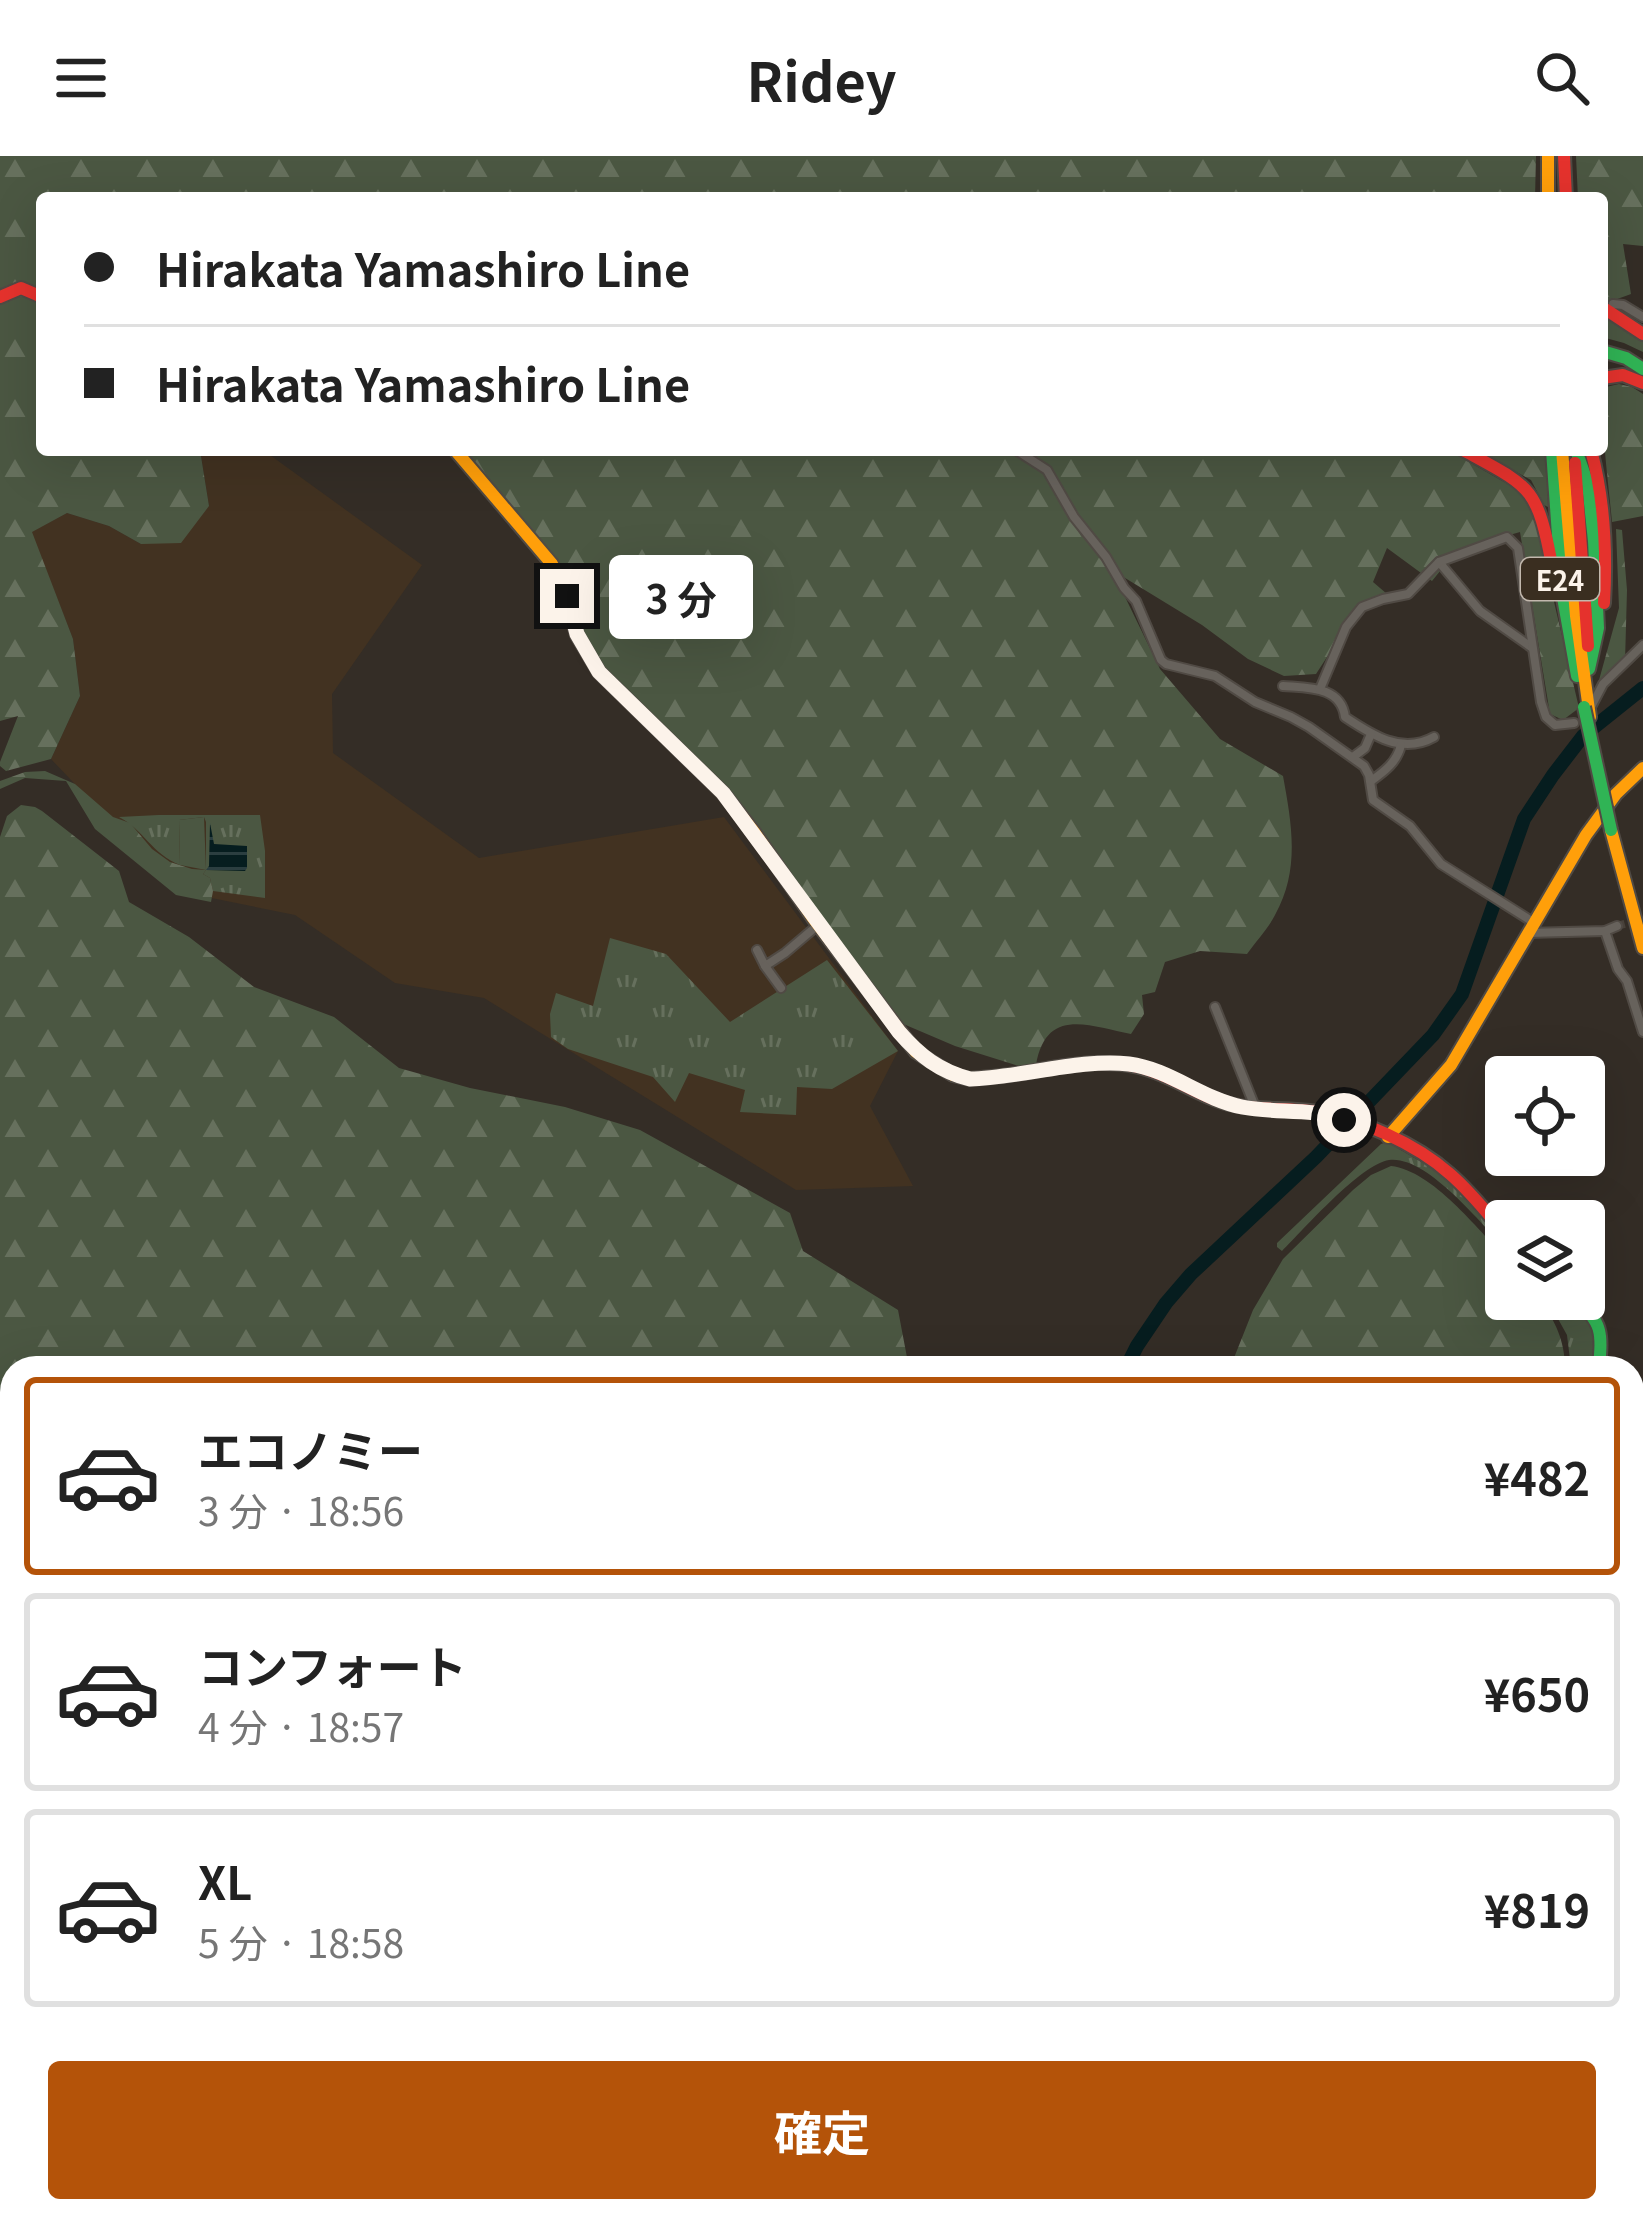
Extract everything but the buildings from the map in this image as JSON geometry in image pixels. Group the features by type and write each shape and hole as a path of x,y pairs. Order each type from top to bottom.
{"main road":[{"path":"1546,156 1546,192"},
{"path":"1561,156 1562,192"},
{"path":"0,297 17,288 36,295"},
{"path":"1608,306 1643,334"},
{"path":"1608,348 1625,350 1643,364"},
{"path":"1608,376 1627,375 1643,382"},
{"path":"460,456 553,564 577,634 599,672 723,793 916,1052 952,1075 970,1079 1132,1064 1219,1101 1305,1110 1344,1120 1440,1165 1485,1213"},
{"path":"1474,456 1519,481 1536,501 1572,653"},
{"name":"E24","path":"1552,456 1556,543 1572,653 1588,709"},
{"path":"1578,456 1590,503 1595,635"},
{"path":"1578,456 1586,665"},
{"path":"1580,456 1601,483 1606,569 1604,611 1586,665"},
{"name":"E24","path":"1586,665 1592,740 1643,948"},
{"path":"1388,1137 1451,1065 1595,820 1643,768"},
{"path":"1597,1320 1599,1356"}],"street":[{"path":"1608,306 1623,304 1643,316"},
{"path":"1025,456 1047,470 1074,517 1106,557 1136,602 1166,664 1215,676 1353,757 1364,766 1373,800 1381,808 1410,826 1441,864 1530,928 1605,931 1617,926"},
{"path":"1320,689 1346,626 1362,607 1408,594 1439,562 1507,537 1518,548 1540,702 1555,725 1574,722"},
{"path":"1439,562 1480,611 1532,648"},
{"path":"1588,709 1603,684 1643,645"},
{"path":"1283,686 1334,694 1345,717 1401,745 1409,747 1433,736"},
{"path":"1353,757 1371,734"},
{"path":"1370,782 1399,755 1401,745"},
{"path":"765,966 818,925"},
{"path":"1605,931 1643,1032"},
{"path":"757,950 781,988"},
{"path":"1215,1006 1255,1108"}],"shaded area":[{"path":"201,456 271,456 422,565 332,694 333,753 479,858 724,817 898,1051 870,1106 913,1186 796,1190 484,998 395,983 295,915 177,891 51,759 80,696 73,639 31,532 67,513 109,526 141,544 209,506"}],"green space":[{"path":"0,156 1536,156 1535,192 36,192 36,290 18,283 0,291"},
{"path":"1576,156 1643,156 1643,246 1623,244 1631,294 1608,301 1608,192 1578,192"},
{"path":"17,293 36,300 36,456 201,456 209,506 181,543 141,544 109,526 67,513 32,532 73,639 80,696 51,759 6,771 0,762 18,716 0,721 0,302"},
{"path":"1608,317 1643,342 1643,352 1608,339"},
{"path":"1619,384 1643,394 1643,516 1612,522 1605,456 1608,387"},
{"path":"466,456 1459,456 1520,491 1534,517 1579,708 1563,720 1550,714 1520,532 1457,550 1432,581 1387,548 1373,582 1387,594 1360,606 1316,674 1284,676 1248,659 1112,570 1160,669 1220,739 1283,776 1291,830 1288,881 1272,920 1247,954 1200,951 1165,962 1155,992 1142,995 1144,1014 1131,1034 1086,1025 1060,1027 1041,1046 1036,1065 1019,1066 894,1020 831,953 769,853 681,746 602,669 583,636 572,594 551,553"},
{"path":"1487,456 1547,456 1548,507 1531,480"},
{"path":"1616,529 1622,530 1627,590 1625,661 1596,691 1619,608"},
{"path":"45,771 75,784 113,817 130,823 170,862 206,870 203,874 210,878 213,891 211,902 176,895 95,829 66,781 25,778 0,789 0,781"},
{"path":"21,805 42,811 119,871 129,902 189,937 254,987 334,1017 399,1068 640,1130 790,1213 803,1251 898,1310 907,1356 0,1356 0,837 7,816"},
{"path":"260,815 265,898 213,891 210,878 203,874 204,817 179,820 180,865 119,817"},
{"path":"204,817 206,870 180,865 179,820"},
{"path":"610,938 666,954 730,1022 827,960 898,1051 832,1089 797,1087 796,1115 740,1112 745,1090 689,1073 675,1102 653,1077 568,1049 551,1037 556,993 593,1006"},
{"path":"1387,1142 1444,1175 1485,1219 1485,1227 1436,1179 1404,1161 1389,1160 1349,1185 1282,1251 1277,1247 1277,1243"},
{"path":"1391,1166 1423,1178 1485,1235 1485,1320 1552,1320 1564,1356 1235,1356 1253,1310 1283,1259 1353,1190"},
{"path":"1559,1320 1592,1320 1594,1356 1570,1356 1567,1335"}],"water":[{"path":"210,823 214,844 247,846 245,871 206,870"}],"waterway":[{"path":"1132,1356 1191,1274 1316,1157 1433,1035 1462,994 1524,819 1583,736 1643,688"}],"tunnel":[{"path":"1617,926 1643,919"}],"traffic: fast":[{"path":"1608,353 1643,369"},
{"path":"1552,456 1562,592 1577,676"},
{"path":"1578,456 1588,484 1594,541 1598,628 1589,669"},
{"path":"1584,707 1611,830"},
{"path":"1594,1320 1599,1329 1600,1356"}],"traffic: slow":[{"path":"1548,156 1548,192"},
{"path":"460,456 552,564 577,635 599,672 723,793 916,1052 953,1075 970,1079 1002,1076"},
{"path":"1563,456 1590,717"},
{"path":"1388,1137 1451,1065 1586,835 1616,794 1643,768"},
{"path":"1611,830 1643,948"}],"traffic: jam":[{"path":"1564,156 1566,192"},
{"path":"0,297 21,288 36,294"},
{"path":"1608,311 1643,334"},
{"path":"1608,377 1623,375 1643,383"},
{"path":"1474,456 1527,492 1541,519 1552,565"},
{"path":"1592,456 1604,526 1604,603"},
{"path":"1575,463 1588,646"},
{"path":"1002,1076 1076,1065 1131,1065 1234,1105 1307,1111 1352,1121 1387,1134 1436,1163 1485,1211"}],"route":[{"path":"567,596 577,634 599,672 723,793 899,1032 932,1064 970,1079 1132,1064 1219,1101 1247,1108 1305,1110 1344,1120"}]}
